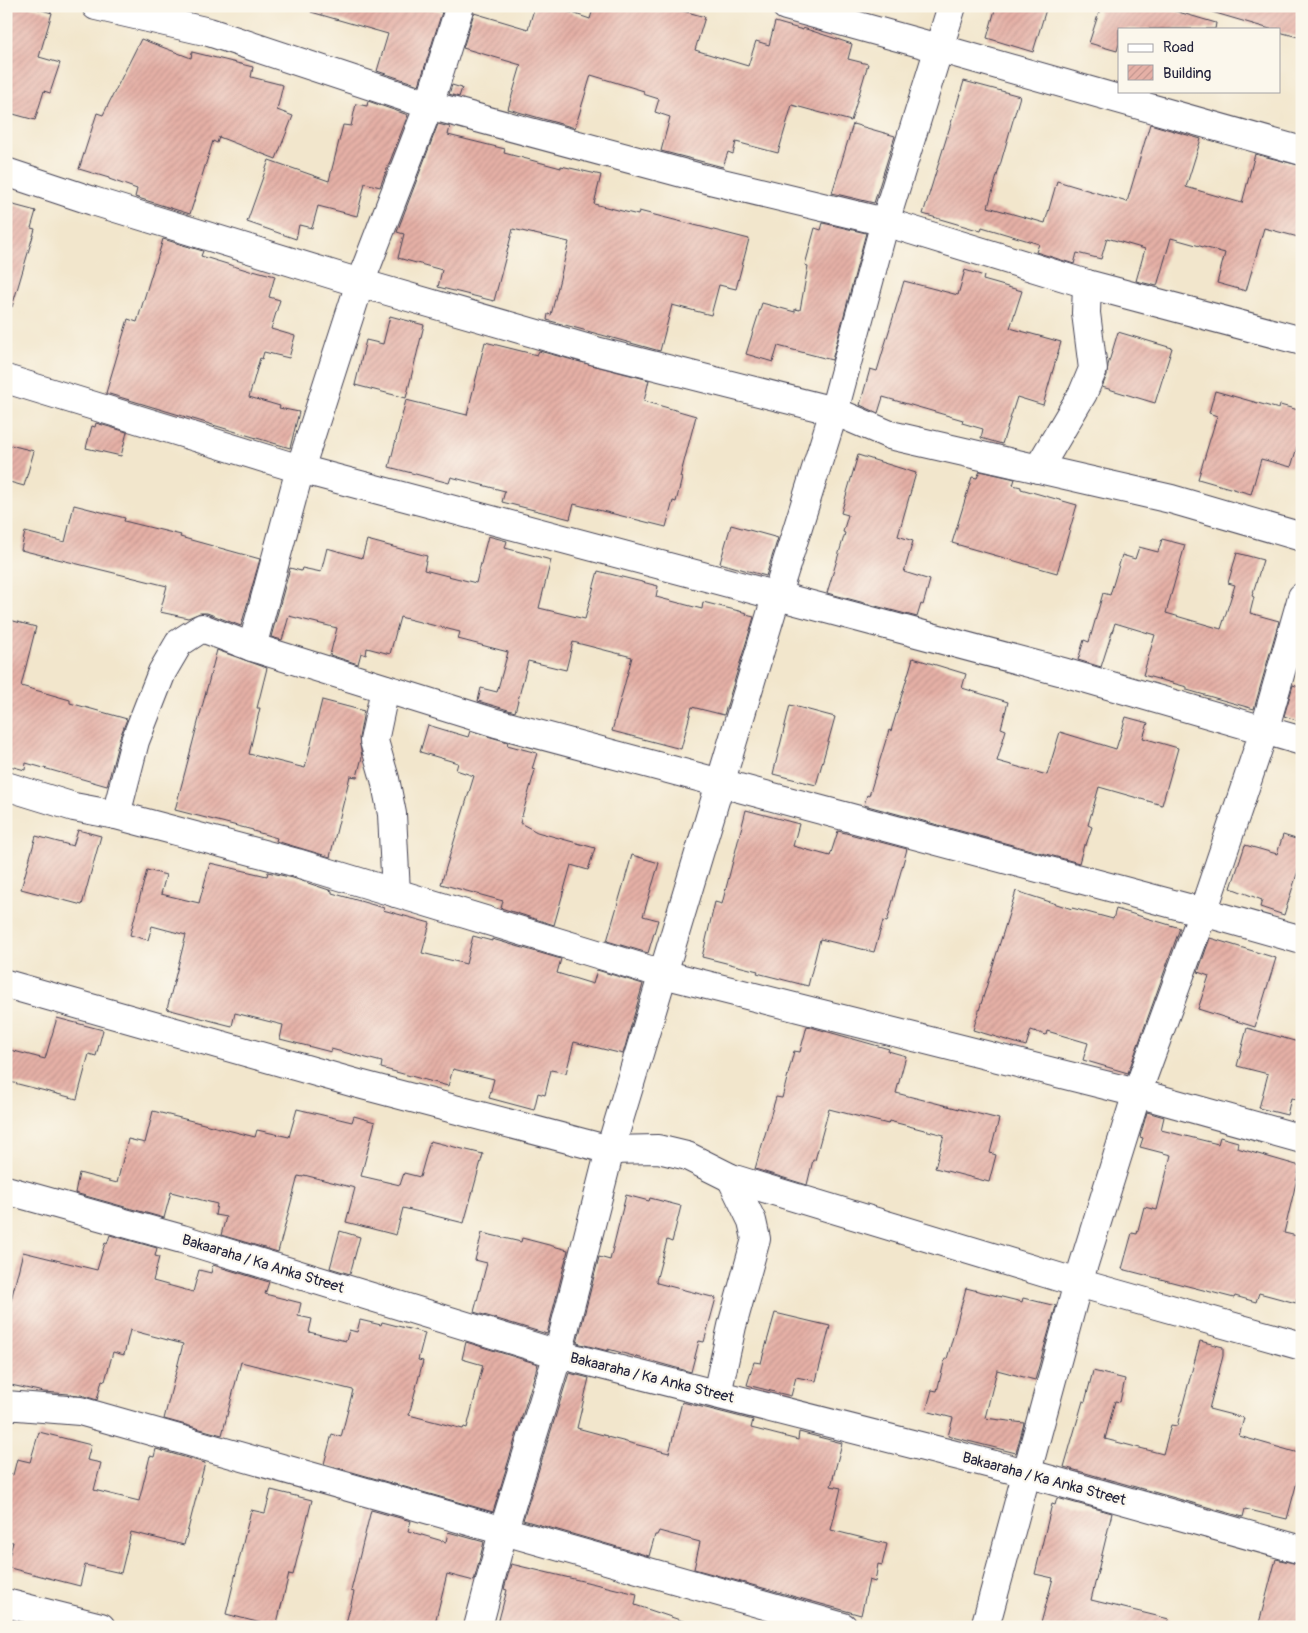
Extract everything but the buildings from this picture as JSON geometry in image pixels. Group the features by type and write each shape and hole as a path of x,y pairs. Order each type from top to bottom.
{"street":[{"path":"96,6 209,32 429,105 697,177 885,222 1087,284 1302,341"},
{"path":"252,647 300,469 360,283 429,105 460,6"},
{"path":"786,6 1302,151"},
{"path":"478,1627 503,1532 558,1354 610,1150 834,410 885,222 952,6"},
{"path":"6,172 93,201 360,283 596,351 834,410 890,435 1171,499 1302,537"},
{"path":"1038,469 1083,393 1093,369 1086,314 1087,284"},
{"path":"6,379 300,469 777,594 1063,672 1302,741"},
{"path":"986,1627 1078,1283 1137,1093 1203,912 1264,731 1302,597"},
{"path":"116,815 135,741 162,672 179,643 202,628 252,647 505,726 1302,940"},
{"path":"385,689 374,741 385,779 392,814 396,893"},
{"path":"6,786 74,807 116,815 297,863 663,974 1137,1093 1302,1139"},
{"path":"6,984 355,1083 610,1150 658,1149 686,1156 732,1178 1078,1283 1302,1346"},
{"path":"717,1394 732,1326 756,1239 752,1221 732,1178"},
{"name":"Bakaaraha / Ka Anka Street","path":"6,1190 182,1239 558,1354 1026,1473 1302,1550"},
{"path":"6,1404 80,1411 843,1627"},
{"path":"6,1603 101,1627"}]}
